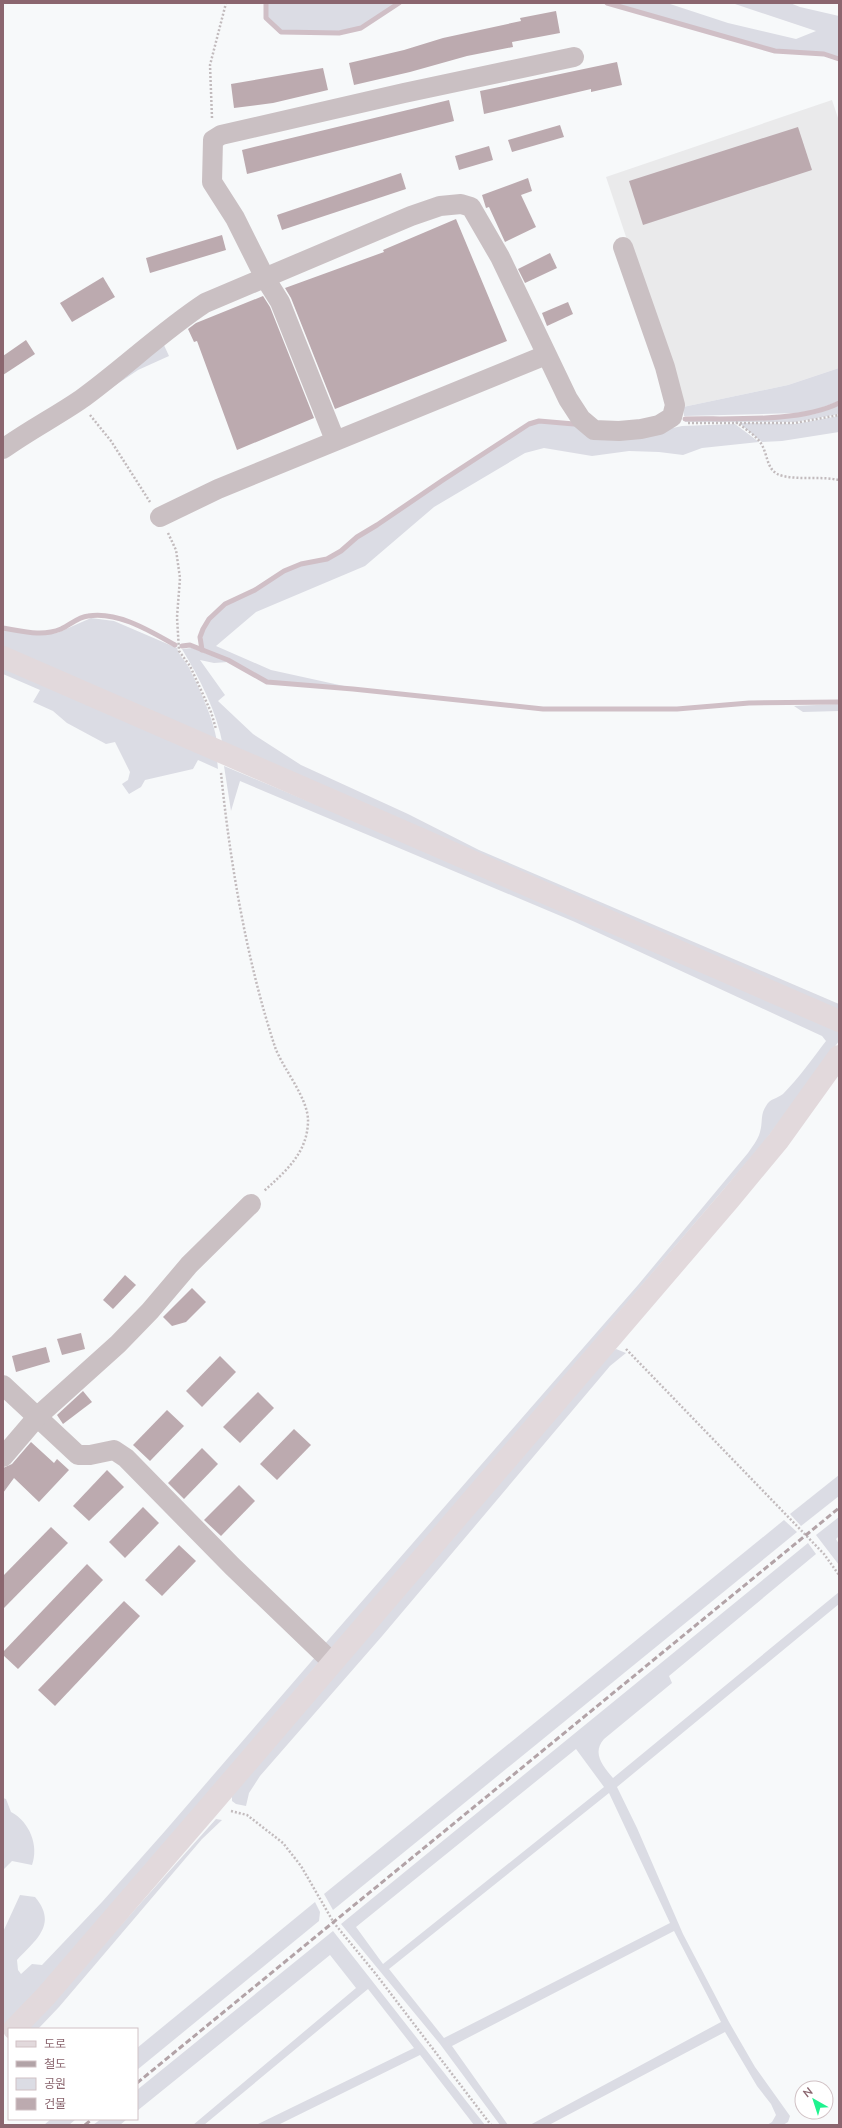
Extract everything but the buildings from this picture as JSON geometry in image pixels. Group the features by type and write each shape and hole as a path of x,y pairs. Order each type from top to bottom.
{"main road":[{"path":"3,657 839,1021"},
{"path":"15,2028 50,1991 614,1336 778,1141 839,1056"}],"street":[{"path":"335,440 280,302 265,278 235,218 212,182 213,140 221,135 396,94 574,57"},
{"path":"3,449 78,400 180,320 205,303 411,216 440,206 461,204 471,207 500,257 568,400 581,419 594,430 619,431 659,425 672,417 676,405 665,367 623,247"},
{"path":"160,517 218,489 546,355"},
{"path":"3,1457 38,1416 118,1344 150,1311 189,1265 251,1204"},
{"path":"3,1385 38,1416 78,1455 90,1456 114,1450 126,1458 232,1566 333,1664"}],"path":[{"path":"213,140 210,65 226,3"},
{"path":"78,400 111,441 160,517 171,539 178,563 179,651 190,666 211,712 218,734 235,876 257,982 276,1049 304,1103 308,1120 304,1146 289,1169 251,1204"},
{"path":"659,425 736,422 794,423 839,415"},
{"path":"736,422 760,441 770,467 774,472 783,476 828,478 839,480"},
{"path":"614,1336 824,1554 839,1575"},
{"path":"209,1807 247,1815 283,1843 301,1866 334,1923 375,1973 491,2125"}],"shaded area":[{"path":"832,100 839,121 839,368 788,385 683,407 606,177"}],"green space":[{"path":"267,3 398,3 361,27 338,31 281,31 267,17"},
{"path":"611,3 667,3 728,23 796,39 816,31 732,3 790,3 800,7 839,16 839,58 824,53 775,50"},
{"path":"163,343 169,356 138,370 89,403"},
{"path":"839,368 839,401 815,410 797,413 684,416 683,407 788,385"},
{"path":"839,405 839,414 795,422 685,422 789,418 815,414"},
{"path":"839,416 839,432 782,441 762,442 739,423 795,424"},
{"path":"539,422 668,429 682,426 735,424 759,442 702,448 683,455 659,452 629,451 592,456 544,448 525,453 434,507 365,566 256,612 216,646 271,670 353,688 267,681 228,659 204,650 202,639 205,625 219,609 250,594 280,574 292,568 302,564 326,560 335,555 358,537 376,527 506,439 522,429"},
{"path":"91,618 114,621 177,648 188,666 201,693 213,724 217,742 3,651 3,629 39,635 57,633"},
{"path":"192,648 228,662 214,663 200,660 225,695 218,701 253,734 301,765 408,814 479,850 839,1004 839,1012 223,746 217,721 207,696 182,649"},
{"path":"3,664 217,759 218,769 198,760 193,769 145,780 141,787 129,794 122,784 128,780 130,772 115,742 106,744 67,723 53,711 33,702 40,690 3,674"},
{"path":"839,704 839,711 803,712 794,706"},
{"path":"224,766 494,879 839,1030 839,1041 764,1142 333,1648 323,1646 638,1285 748,1153 759,1135 763,1112 768,1103 783,1094 789,1088 826,1041 822,1036 575,922 240,781 231,811"},
{"path":"616,1349 626,1353 610,1366 383,1635 260,1776 249,1793 246,1806 236,1804 232,1801 232,1795 610,1353"},
{"path":"839,1475 839,1496 801,1526 790,1514"},
{"path":"839,1517 839,1536 836,1539 839,1544 839,1565 816,1535"},
{"path":"784,1520 797,1532 333,1910 324,1894"},
{"path":"808,1543 816,1554 669,1676 672,1683 604,1739 600,1744 599,1749 602,1764 613,1778 839,1592 839,1604 617,1787 637,1828 683,1934 729,2022 755,2067 790,2116 788,2122 783,2125 767,2125 772,2122 776,2115 771,2104 757,2086 725,2032 549,2125 530,2125 721,2022 674,1931 452,2046 508,2125 500,2125 440,2044 341,1924","holes":["576,1749 604,1787 383,1964 356,1927","609,1793 670,1923 444,2038 389,1969"]},
{"path":"316,1656 320,1661 34,1999 3,2031 3,1932 20,1895 35,1897 42,1907 45,1915 42,1931 31,1946 17,1960 18,1970 21,1974 32,1964 42,1965 102,1902"},
{"path":"3,1798 6,1799 11,1812 18,1816 28,1828 34,1850 32,1865 12,1861 3,1870"},
{"path":"216,1819 222,1820 202,1839 59,2007 39,2028 29,2028"},
{"path":"315,1902 320,1912 319,1921 138,2069 138,2047"},
{"path":"333,1931 485,2125 474,2125 420,2055 278,2125 256,2125 414,2048 368,1989 204,2125 193,2125 356,1988 330,1955 138,2110 138,2089"},
{"path":"50,2120 75,2120 69,2125 44,2125"},
{"path":"100,2120 126,2120 120,2125 93,2125"}],"waterway":[{"path":"266,3 266,18 281,32 339,33 361,28 399,3"},
{"path":"607,3 775,51 824,54 839,59"},
{"path":"685,419 785,417 805,414 839,403"},
{"path":"202,650 200,637 203,629 209,619 225,604 255,590 284,571 301,564 327,559 341,551 357,537 529,424 539,421 574,424"},
{"path":"3,628 32,633 47,633 61,629 77,619 84,617 99,615 111,616 133,623 175,645"},
{"path":"182,646 190,645 228,660 267,682 353,689 543,709 677,709 749,703 839,702"}],"railway":[{"path":"138,2082 839,1508"},
{"path":"85,2125 91,2120"}]}
